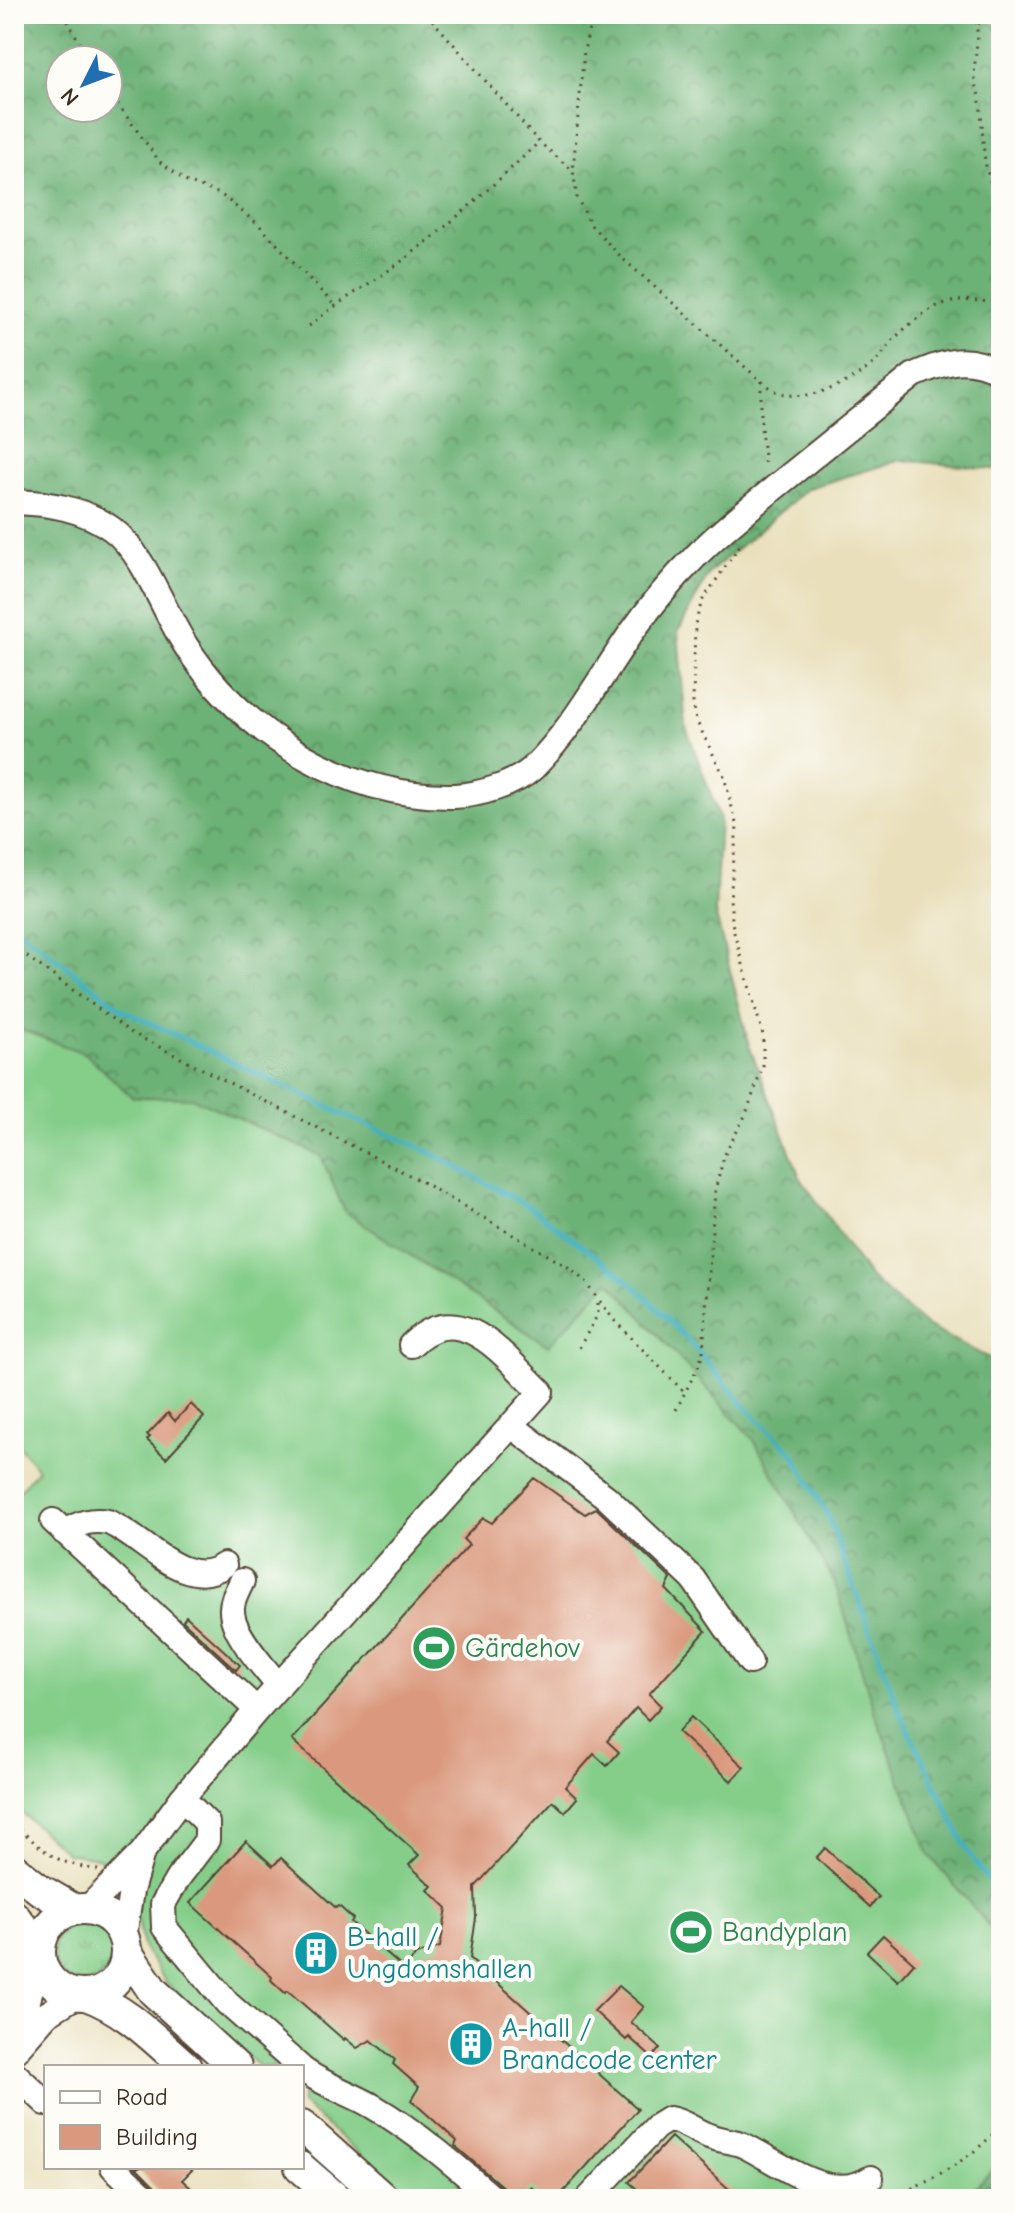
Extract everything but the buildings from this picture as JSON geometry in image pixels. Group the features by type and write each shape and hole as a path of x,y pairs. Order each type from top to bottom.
{"main road":[{"path":"14,1869 39,1889 80,1908 109,1917 153,1991 234,2065"},
{"path":"40,1955 48,1926 62,1913 80,1908"},
{"path":"14,1916 40,1955 53,1984 104,2002 129,2017 184,2065"},
{"path":"82,1995 101,1991 116,1980 126,1946"},
{"path":"304,2128 384,2199"},
{"path":"302,2169 337,2199"}],"street":[{"path":"14,502 43,503 82,513 113,530 143,567 186,646 219,690 267,734 314,763 379,789 425,796 460,796 496,788 530,770 569,725 630,635 694,557 914,375 939,364 966,360 1001,372"},
{"path":"80,1908 142,1853 182,1798 257,1710 541,1392 487,1341 466,1327 448,1325 433,1329 411,1345"},
{"path":"512,1426 606,1497 693,1579 750,1662"},
{"path":"257,1710 58,1526 96,1520 108,1522 186,1571 233,1573 233,1617 258,1659 279,1686"},
{"path":"182,1798 207,1823 207,1840 163,1904 164,1927 227,2003 298,2065"},
{"path":"126,1946 131,1891 142,1853"},
{"path":"40,1955 15,2059 44,2100"},
{"path":"15,2059 47,2014 82,1995"},
{"path":"304,2070 396,2120 494,2199"},
{"path":"588,2199 656,2127 669,2119 680,2121 706,2136 741,2144 803,2178 823,2185 859,2186 871,2178"},
{"path":"115,2169 147,2199"}],"path":[{"path":"64,14 80,44"},
{"path":"427,14 539,142 573,170"},
{"path":"592,14 584,51 573,170 577,198 591,225 650,285 761,381 777,392 800,395 824,390 851,381 876,361 893,340 934,308 949,302 1001,303"},
{"path":"974,14 978,24 975,84 980,99 987,175 1001,199"},
{"path":"978,24 986,14"},
{"path":"124,113 160,162 187,182 220,194 259,225 334,305"},
{"path":"309,326 468,210 539,142"},
{"path":"761,381 761,427 768,493"},
{"path":"676,1410 703,1351 715,1191 724,1156 746,1114 763,1066 763,1035 733,929 730,899 737,827 724,776 696,720 693,702 695,624 702,601 746,535"},
{"path":"14,947 130,1032 487,1217 568,1267 594,1292 613,1319 685,1393"},
{"path":"579,1348 598,1314 599,1304 594,1292"},
{"path":"14,1824 53,1858 117,1878"},
{"path":"995,1943 1001,1947"},
{"path":"890,2199 958,2165 989,2140 1001,2124"}],"green space":[{"path":"14,14 1001,14 1001,470 901,460 808,488 709,573 678,632 686,727 720,819 715,912 750,1048 800,1177 870,1278 928,1327 1001,1364 1001,1937 929,1855 875,1714 835,1583 753,1439 609,1282 548,1346 345,1212 320,1156 193,1098 132,1097 86,1054 14,1027"},
{"name":"Gärdehov","path":"14,1027 86,1054 132,1097 193,1098 321,1156 345,1212 548,1346 609,1281 753,1439 835,1583 875,1714 929,1855 1001,1937 1001,2161 964,2199 412,2199 304,2106 304,2065 258,2065 167,1984 143,1947 139,1924 112,1868 99,1858 67,1853 14,1806 14,1497 38,1469 14,1440"},
{"path":"83,1923 94,1925 104,1932 111,1942 111,1964 104,1974 94,1981 83,1983 72,1981 62,1974 55,1964 53,1953 55,1942 62,1932 72,1925"},
{"path":"1001,2161 1001,2199 964,2199"}],"waterway":[{"path":"14,926 123,1010 349,1117 422,1148 530,1207 634,1285 686,1338 749,1411 792,1452 828,1516 900,1713 968,1852 1001,1898"}],"place":[{"name":"Gärdehov","path":"434,1648"},
{"name":"Bandyplan","path":"691,1932"},
{"name":"B-hall / Ungdomshallen","path":"316,1953"},
{"name":"A-hall / Brandcode center","path":"471,2044"}]}
